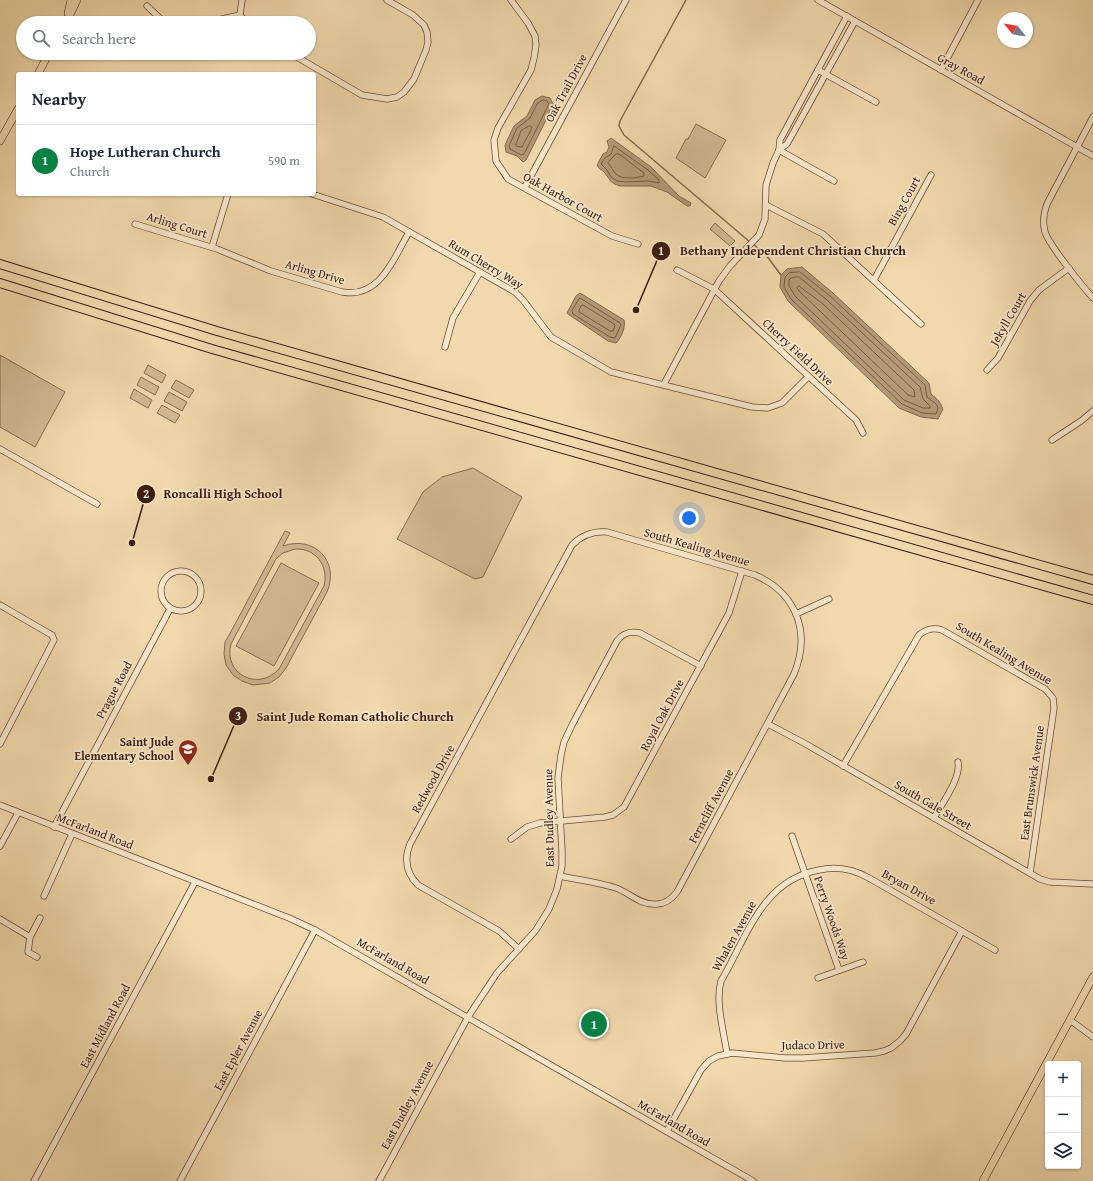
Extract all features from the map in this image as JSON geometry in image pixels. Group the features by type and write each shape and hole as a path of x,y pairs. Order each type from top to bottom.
{"highway":[{"path":"0,264 217,331 1093,580"},
{"path":"0,283 212,349 1093,600"}],"main road":[{"path":"67,16 71,0"},
{"path":"69,16 77,0"},
{"path":"39,72 45,60"},
{"path":"0,141 16,113"},
{"path":"983,1181 1093,977"}],"street":[{"path":"236,16 240,15 242,0"},
{"path":"302,60 362,95 387,99 397,97 404,92 414,79 426,50 428,42 427,32 424,25 413,15 386,0"},
{"name":"Oak Trail Drive","path":"525,187 626,0"},
{"name":"Gray Road","path":"818,0 1093,156"},
{"path":"941,70 978,0"},
{"name":"Oak Harbor Court","path":"513,1 535,36 536,45 531,70 498,128 494,140 496,161 508,179 612,236 638,244"},
{"path":"147,6 158,16"},
{"path":"664,384 714,289 725,272 759,235 765,219 766,185 779,150 780,140 847,16"},
{"path":"779,150 787,144 855,21"},
{"path":"818,70 876,102"},
{"path":"1093,117 1048,202 1044,217 1045,232 1048,240 1093,298"},
{"path":"779,150 834,181"},
{"name":"Bing Court","path":"874,280 931,175"},
{"name":"Rum Cherry Way","path":"316,195 378,215 480,272 519,296 557,341 611,372 752,407 768,408 782,403 808,377"},
{"path":"212,247 227,196"},
{"path":"766,205 823,234 921,324"},
{"name":"Arling Court","path":"135,224 212,247"},
{"name":"Arling Drive","path":"212,247 271,271 342,292 356,293 370,288 383,277 409,232"},
{"name":"Jekyll Court","path":"987,370 998,358 1035,294 1069,268"},
{"name":"Cherry Field Drive","path":"677,270 714,289 856,420 863,433"},
{"path":"445,347 454,318 480,272"},
{"path":"1052,440 1081,421 1093,411"},
{"path":"0,449 97,504"},
{"name":"South Kealing Avenue","path":"578,539 592,533 607,532 760,577 774,586 786,598 796,614"},
{"name":"Redwood Drive","path":"519,949 499,931 418,884 408,871 406,863 407,855 410,844 572,545 578,539"},
{"path":"179,571 190,573 198,582 200,588 198,600 194,605 184,610 173,609 168,606 162,597 161,591 164,580 173,572 179,571"},
{"name":"Royal Oak Drive","path":"511,839 533,825 540,823 605,817 624,807 731,610 742,571"},
{"path":"796,614 829,599"},
{"path":"0,605 54,637 54,641 0,744"},
{"name":"Prague Road","path":"54,827 170,609 168,606"},
{"name":"Ferncliff Avenue","path":"560,876 613,887 648,904 662,903 672,898 679,890 794,674 799,662 802,640 796,614"},
{"name":"South Kealing Avenue","path":"843,766 921,633 931,628 942,630 1045,689 1052,696"},
{"name":"East Dudley Avenue","path":"379,1181 468,1017 497,973 546,917 555,897 560,876 562,851 558,765 564,742 572,725 616,643 624,634 631,632 642,633 701,666"},
{"name":"East Brunswick Avenue","path":"1030,873 1054,708 1052,696"},
{"name":"South Gale Street","path":"768,724 1043,880 1050,882 1093,884"},
{"path":"934,818 957,778 958,762"},
{"name":"McFarland Road","path":"0,806 289,918 315,930 753,1181"},
{"path":"0,846 18,812"},
{"path":"44,896 72,834"},
{"name":"Perry Woods Way","path":"792,836 839,970"},
{"name":"Bryan Drive","path":"805,874 815,870 828,868 857,872 995,950"},
{"name":"Whalen Avenue","path":"727,1054 719,1002 719,990 722,981 765,902 783,884 795,877 805,874"},
{"name":"East Midland Road","path":"34,1181 195,882"},
{"path":"37,957 28,952 30,936 40,918"},
{"path":"0,919 30,936"},
{"name":"East Epler Avenue","path":"180,1181 315,930"},
{"name":"Judaco Drive","path":"727,1054 785,1058 848,1056 884,1052 897,1044 904,1037 962,931"},
{"path":"818,978 863,962"},
{"path":"1070,1020 1093,1037"},
{"path":"667,1131 701,1070 712,1059 727,1054"}],"shaded area":[{"path":"696,124 726,140 705,178 676,158"},
{"path":"715,223 735,241 730,246 710,229"},
{"path":"0,355 65,392 35,447 0,427"},
{"path":"148,365 166,375 162,383 144,373"},
{"path":"141,377 159,387 155,395 137,385"},
{"path":"176,380 194,390 189,398 171,388"},
{"path":"134,389 152,400 148,408 130,398"},
{"path":"169,392 187,402 182,411 164,401"},
{"path":"162,405 180,415 175,423 157,413"},
{"path":"473,468 522,497 483,577 475,579 397,539 423,492 442,477"},
{"path":"285,531 290,533 283,546 305,544 322,553 330,570 330,581 327,592 286,668 279,677 270,683 253,685 242,681 233,675 226,665 224,654 225,642","holes":["295,549 302,549 315,555 323,565 325,572 324,586 279,669 271,676 262,679 252,679 244,676 237,671 232,664 230,655 231,644 276,559 283,553"]},
{"path":"281,563 319,583 274,666 236,646"}],"water":[{"path":"542,96 550,98 553,104 526,160 523,162 517,156 506,152 505,145 514,126 527,116 535,100"},
{"path":"611,138 651,167 679,196 691,203 690,206 687,206 667,192 651,186 620,186 612,182 597,165 603,154 607,152 609,147 607,141"},
{"path":"802,267 833,293 929,383 931,394 939,401 943,409 938,419 921,417 899,408 788,301 780,287 781,275 787,269"},
{"path":"580,293 624,320 623,332 616,343 608,341 567,313 576,296"}],"waterway":[{"path":"686,0 620,121 619,126 624,135 750,242"},
{"path":"753,244 766,255 781,275"}],"place":[{"name":"Bethany Independent Christian Church","path":"636,310"},
{"name":"Roncalli High School","path":"132,543"},
{"name":"Saint Jude Elementary School","path":"188,766"},
{"name":"Saint Jude Roman Catholic Church","path":"211,779"},
{"name":"Hope Lutheran Church","path":"594,1024"}]}
